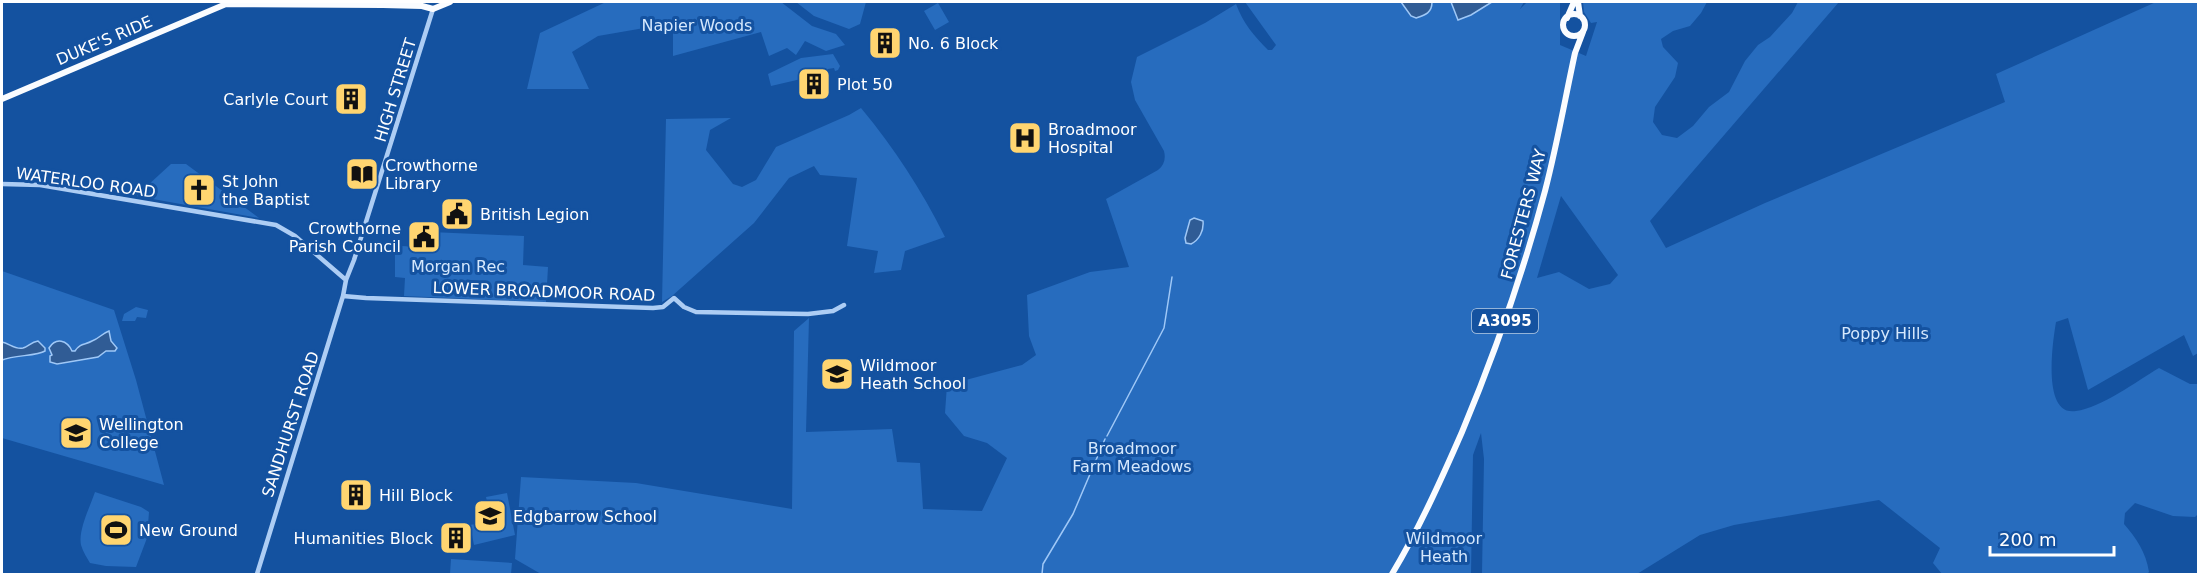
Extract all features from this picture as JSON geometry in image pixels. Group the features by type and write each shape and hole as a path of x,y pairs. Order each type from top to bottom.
{"main road":[{"path":"433,9 450,2"},
{"path":"1576,2 1580,16 1585,23 1583,32 1577,36 1571,36 1564,28 1566,18 1576,2"},
{"name":"DUKE'S RIDE","path":"2,99 205,10 226,4 383,5 422,6 433,9"},
{"path":"1566,18 1573,15 1580,16"},
{"name":"FORESTERS WAY","path":"1392,574 1417,529 1457,443 1485,376 1514,296 1545,190 1575,53 1583,32"},
{"name":"FORESTERS WAY","path":"1571,36 1575,53"}],"street":[{"name":"HIGH STREET","path":"346,280 354,261 433,9"},
{"name":"WATERLOO ROAD","path":"2,183 40,185 273,224 295,236 346,280"},
{"name":"SANDHURST ROAD","path":"257,574 346,280"},
{"name":"LOWER BROADMOOR ROAD","path":"343,296 653,308 663,307 674,298 694,312 780,314 833,311 843,305"}],"green space":[{"name":"Napier Woods","path":"606,2 781,2 812,26 836,34 845,45 826,51 805,41 796,55 787,48 769,56 761,32 673,56 673,23 598,36 572,52 589,89 527,89 540,33"},
{"path":"796,2 866,2 860,24 849,29 814,16"},
{"path":"1245,2 1524,2 1520,9 1527,2 1560,2 1560,45 1586,56 1597,22 1591,23 1584,12 1583,2 1707,2 1690,26 1673,31 1661,39 1663,47 1678,63 1675,77 1655,107 1653,122 1662,135 1677,138 1693,126 1709,107 1729,92 1745,61 1758,45 1770,37 1792,13 1798,2 1839,2 1650,221 1666,248 1765,203 2005,102 1996,74 2156,2 2198,2 2198,353 2193,356 2184,335 2088,390 2068,318 2056,322 2052,376 2058,402 2065,410 2076,411 2107,400 2159,368 2190,384 2198,384 2198,514 2195,517 2173,516 2135,503 2125,513 2124,524 2143,552 2148,565 2147,574 1942,574 1933,563 1940,548 1879,500 1734,525 1700,535 1637,574 1482,574 1484,459 1481,433 1473,455 1471,574 541,574 515,559 521,477 636,483 792,509 794,331 809,318 806,432 892,429 897,462 920,463 923,509 982,511 1007,458 987,443 964,436 945,413 947,385 1022,365 1036,355 1029,336 1027,295 1090,272 1129,267 1106,199 1158,170 1165,157 1164,151 1135,100 1131,82 1137,57 1205,23 1236,4 1246,23 1263,45 1268,50 1272,50 1276,45","holes":["1561,196 1618,275 1610,284 1589,289 1559,272 1537,278"]},
{"path":"938,3 949,22 935,30 924,11"},
{"path":"833,54 840,66 838,70 828,69 828,74 819,75 818,72 814,73 814,76 771,86 768,74 801,58"},
{"path":"861,108 907,170 945,237 905,251 901,270 874,273 878,251 847,246 857,178 820,175 814,166 789,178 754,223 672,296 662,302 666,119 731,118 710,130 706,150 733,184 742,187 756,180 776,147"},
{"path":"171,164 186,164 259,218 136,196"},
{"path":"463,200 472,201 472,223 462,223"},
{"name":"Morgan Rec","path":"431,232 524,236 523,265 548,267 546,302 404,296 405,278 395,277 395,252 402,252 402,246 416,247 417,243 431,244"},
{"path":"2,271 114,310 136,380 164,485 2,438"},
{"path":"136,307 148,310 146,318 137,317 135,321 122,321 124,314"},
{"name":"New Ground","path":"95,492 141,507 149,512 147,538 136,567 90,563 85,555 81,545 81,532"},
{"path":"507,493 515,535 474,545 470,525 491,521 486,497"},
{"path":"451,559 512,563 511,574 450,574"}],"shaded area":[{"path":"1401,2 1432,2 1432,6 1425,15 1416,18 1411,16"},
{"path":"1451,2 1492,2 1458,20"},
{"path":"1194,218 1203,221 1202,232 1194,242 1186,243 1185,238 1190,220"},
{"path":"109,331 111,341 117,348 115,351 106,351 98,357 57,364 50,362 52,355 49,348 55,342 64,342 72,351 75,351 81,345"},
{"path":"38,341 45,351 2,360 2,342 20,348"}],"waterway":[{"path":"1107,436 1164,328 1172,277"},
{"path":"1042,574 1043,564 1073,514 1105,439"}],"place":[{"name":"No. 6 Block","path":"885,43"},
{"name":"Plot 50","path":"814,84"},
{"name":"Carlyle Court","path":"351,99"},
{"name":"Broadmoor Hospital","path":"1025,138"},
{"name":"Crowthorne Library","path":"362,174"},
{"name":"St John the Baptist","path":"199,190"},
{"name":"British Legion","path":"457,214"},
{"name":"Crowthorne Parish Council","path":"424,237"},
{"name":"Wildmoor Heath School","path":"837,374"},
{"name":"Wellington College","path":"76,433"},
{"name":"Hill Block","path":"356,495"},
{"name":"Edgbarrow School","path":"490,516"},
{"name":"New Ground","path":"116,530"},
{"name":"Humanities Block","path":"456,538"}],"park label":[{"name":"Poppy Hills","path":"1885,333"},
{"name":"Broadmoor Farm Meadows","path":"1132,457"},
{"name":"Wildmoor Heath","path":"1444,547"}]}
